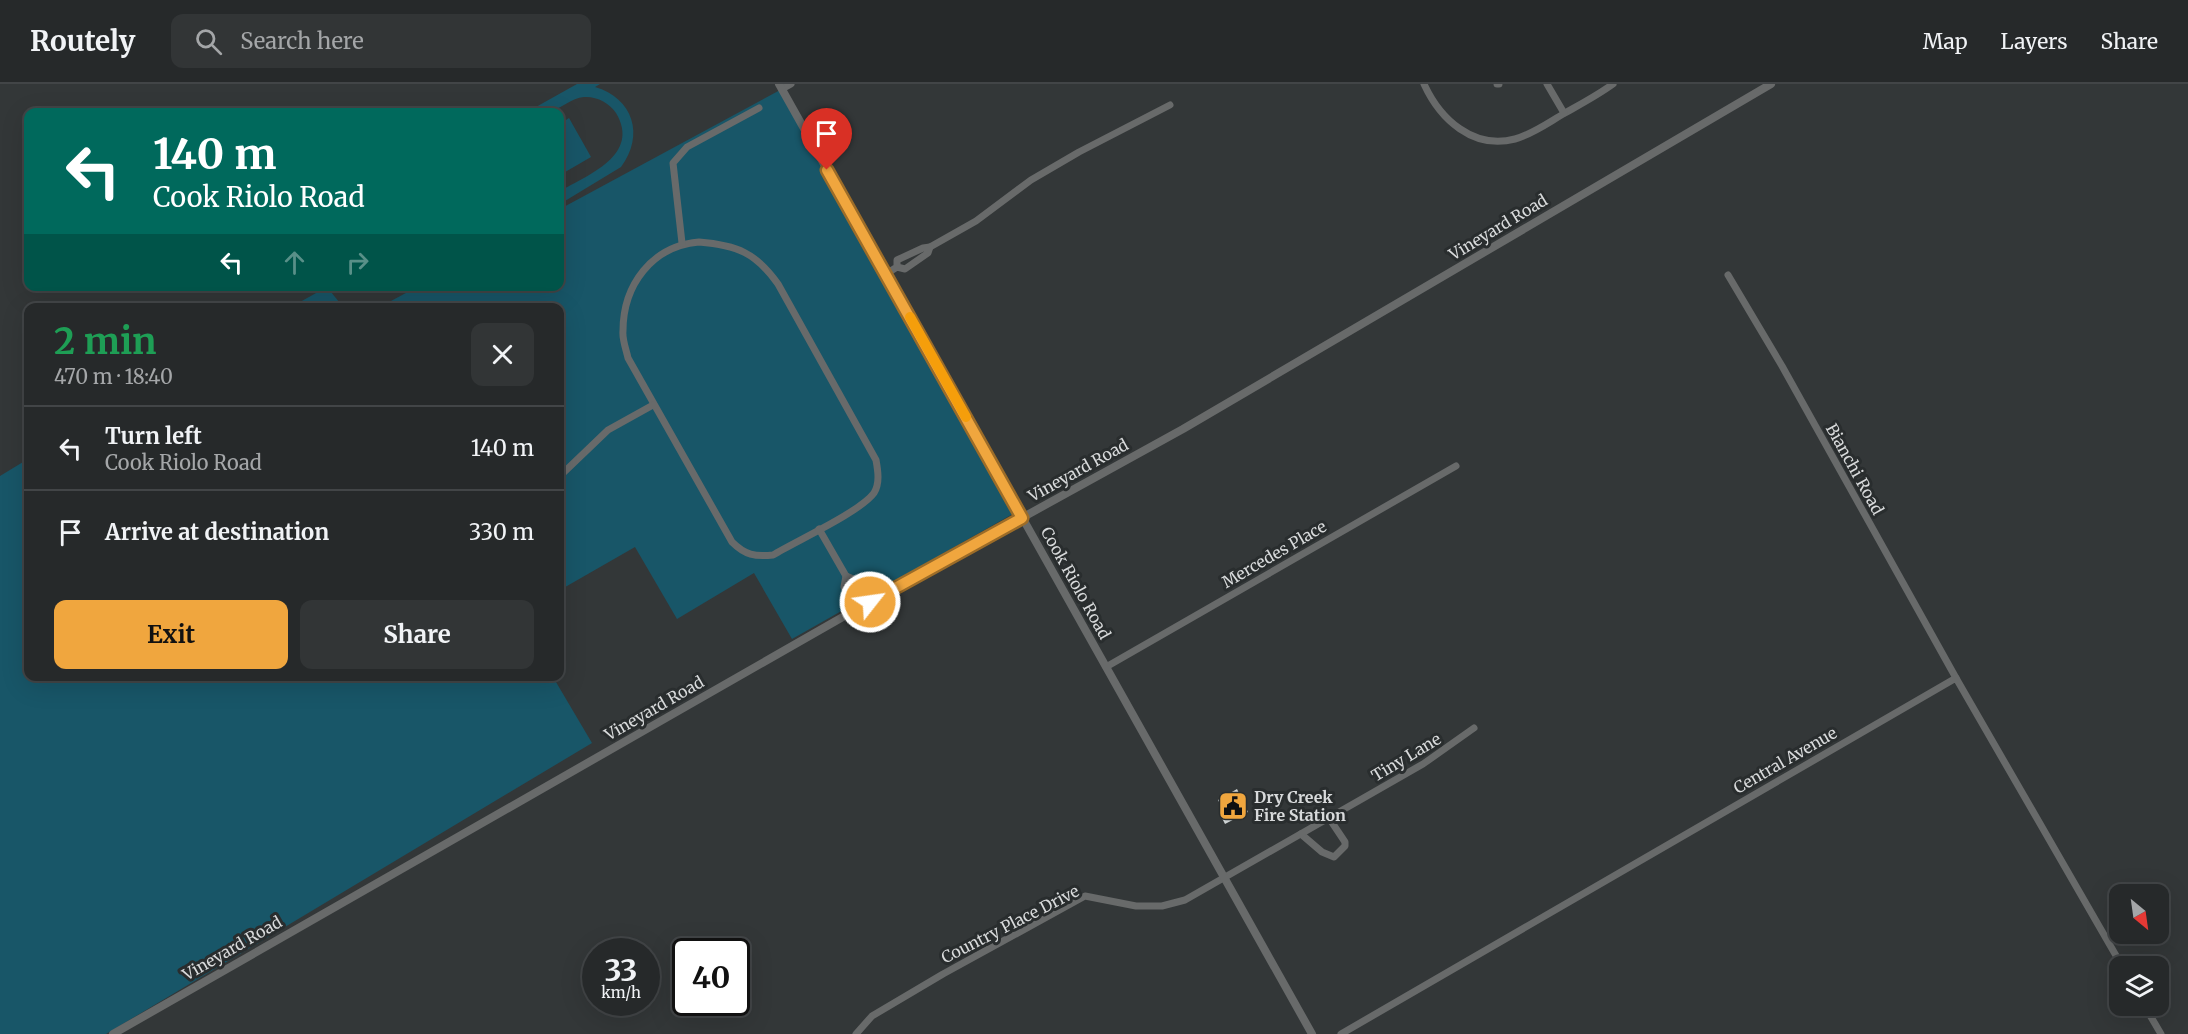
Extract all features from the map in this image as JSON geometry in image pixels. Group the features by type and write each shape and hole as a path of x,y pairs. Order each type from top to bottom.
{"street":[{"path":"780,87 791,84"},
{"path":"1424,84 1446,119 1460,130 1482,138 1514,139 1530,133 1613,84"},
{"path":"1547,84 1564,113"},
{"name":"Vineyard Road","path":"112,1034 860,602 1022,518 1342,337 1510,235 1771,84"},
{"name":"Cook Riolo Road","path":"780,87 1312,1034"},
{"path":"897,267 897,260 930,247 976,221 1031,180 1170,105"},
{"path":"682,243 673,163 687,147 759,108"},
{"path":"682,243 723,244 747,252 766,267 778,284 876,460 879,476 876,491 863,505 773,555 757,557 743,552 732,542 653,405 628,358 622,333 626,303 636,279 654,259 682,243"},
{"path":"886,273 897,267 905,269 928,254 930,247"},
{"path":"911,253 916,261"},
{"name":"Bianchi Road","path":"1728,275 1758,323 1956,678"},
{"path":"564,473 608,430 653,405"},
{"name":"Mercedes Place","path":"1106,667 1456,466"},
{"path":"819,529 846,576 856,580 861,591 860,602 850,598 844,587 846,576"},
{"path":"1956,678 2116,956"},
{"name":"Central Avenue","path":"1341,1034 1956,678"},
{"name":"Tiny Lane","path":"1224,878 1423,764 1474,728"},
{"path":"1301,834 1322,852 1334,857 1345,846 1345,842 1329,818"},
{"name":"Country Place Drive","path":"856,1034 872,1016 1085,896 1136,906 1162,906 1185,900 1224,878"},
{"path":"2150,1016 2161,1034"}],"shaded area":[{"path":"577,84 600,84 595,87 608,92 618,100 631,119 632,143 621,167 564,202 564,189 597,170 617,152 622,141 622,128 616,113 610,106 598,99 579,98 559,108 534,108"},
{"path":"782,89 1018,511 792,639 754,573 677,619 635,547 564,588 564,303 387,303 410,291 564,291 564,207"},
{"path":"569,118 591,157 564,173 564,121"},
{"path":"320,291 330,291 340,303 298,303"},
{"path":"24,461 24,681 555,681 592,743 106,1034 0,1034 0,476"}],"building":[{"name":"Dry Creek Fire Station","path":"1237,789 1248,812 1225,824 1219,812 1223,810 1218,800"}],"slow traffic":[{"path":"910,317 966,417"}],"place":[{"name":"Dry Creek Fire Station","path":"1233,806"}],"route":[{"path":"827,170 1022,518 870,602"}]}
